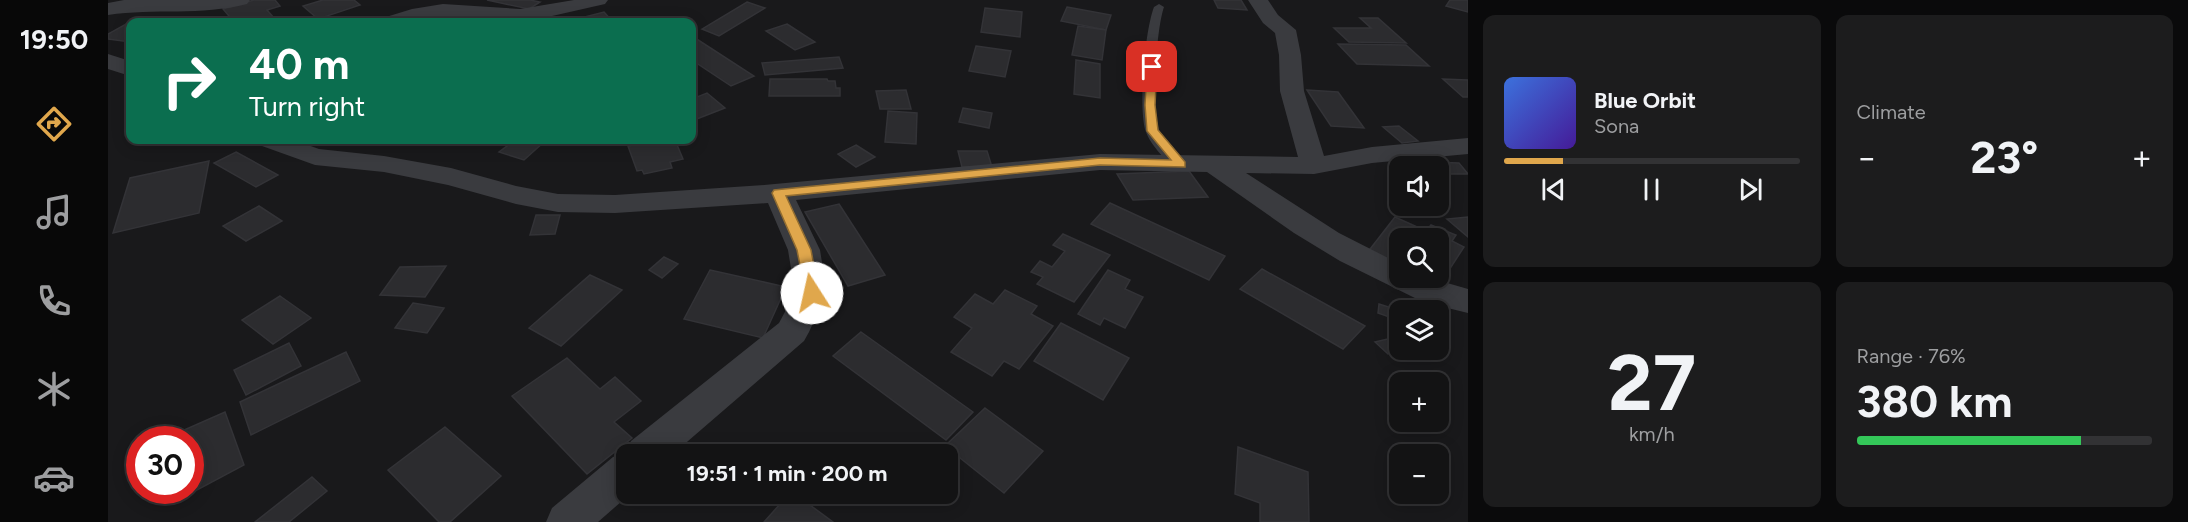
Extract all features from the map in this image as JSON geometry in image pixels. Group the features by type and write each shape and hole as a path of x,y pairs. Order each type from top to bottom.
{"street":[{"path":"108,9 128,6 200,6 240,0"},
{"path":"402,18 432,8 456,7 528,15 598,0"},
{"path":"1258,0 1270,19 1285,30 1290,55 1292,91 1314,166"},
{"path":"108,61 126,68"},
{"path":"281,144 315,157 384,164 452,177 516,195 558,203 615,204 778,193 1100,162 1314,166 1372,155 1468,146"},
{"path":"1215,165 1296,220 1368,264 1389,273"},
{"path":"657,444 792,332 812,293 804,250 778,193"},
{"path":"1424,288 1468,301"},
{"path":"567,522 616,480"}],"lane":[{"path":"1159,6 1155,12 1150,105 1152,131 1180,164"}],"building":[{"path":"254,0 275,0 280,6 267,10 274,18 231,18 223,9"},
{"path":"323,0 354,0 360,5 321,18 317,18 303,6"},
{"path":"487,0 530,0 540,2 529,9"},
{"path":"1214,0 1241,0 1247,10 1218,8"},
{"path":"1450,0 1468,0 1468,12 1446,6"},
{"path":"747,2 765,8 719,36 702,29"},
{"path":"1067,7 1111,15 1106,30 1061,21"},
{"path":"985,8 1022,12 1020,37 981,32"},
{"path":"604,12 609,18 581,18"},
{"path":"1360,18 1378,18 1406,43 1349,42 1334,28 1371,28"},
{"path":"126,24 126,41 108,39 108,34"},
{"path":"787,24 815,42 795,50 766,31"},
{"path":"1078,26 1106,30 1102,60 1072,55"},
{"path":"696,39 754,76 731,86 696,63"},
{"path":"1338,44 1406,45 1429,66 1357,64"},
{"path":"976,46 1011,51 1005,77 969,71"},
{"path":"839,57 843,68 765,75 762,63"},
{"path":"1076,60 1100,64 1100,98 1074,94"},
{"path":"770,79 827,79 835,81 836,88 840,88 840,96 769,96"},
{"path":"1443,79 1468,80 1468,97 1463,97"},
{"path":"906,90 911,109 880,109 876,91"},
{"path":"1307,90 1338,92 1364,128 1331,126"},
{"path":"707,93 725,108 696,119 696,97"},
{"path":"963,108 992,113 989,128 959,122"},
{"path":"888,111 917,113 916,144 885,142"},
{"path":"1399,126 1418,141 1402,143 1383,127"},
{"path":"510,144 542,144 524,160 499,152"},
{"path":"677,144 683,159 670,162 672,168 644,174 642,170 637,171 628,146"},
{"path":"856,145 875,157 856,167 838,154"},
{"path":"958,151 987,151 992,167 962,167"},
{"path":"236,152 278,175 256,187 214,163"},
{"path":"209,161 199,213 113,233 130,178"},
{"path":"1449,163 1459,163 1468,174 1449,174"},
{"path":"1189,171 1208,197 1133,200 1117,174"},
{"path":"1110,203 1225,256 1209,280 1091,224"},
{"path":"839,204 885,275 848,286 805,212"},
{"path":"259,206 282,221 246,241 223,226"},
{"path":"536,215 560,215 555,234 530,235"},
{"path":"1395,217 1419,228 1389,228 1389,264 1367,253"},
{"path":"1468,217 1468,237 1447,219"},
{"path":"1449,232 1456,235 1452,241 1464,247 1449,270"},
{"path":"1063,234 1110,255 1074,302 1037,284 1043,277 1031,272 1040,261 1052,267 1065,251 1053,245"},
{"path":"664,257 678,264 662,278 649,270"},
{"path":"446,266 425,297 380,295 400,267"},
{"path":"1262,269 1365,326 1343,349 1240,289"},
{"path":"710,270 786,287 763,338 684,319"},
{"path":"1108,270 1130,280 1125,289 1143,297 1125,328 1104,318 1100,325 1078,314"},
{"path":"590,275 622,290 561,346 529,328"},
{"path":"1005,290 1037,306 1031,314 1053,326 1019,369 1004,361 992,376 951,352 972,328 954,317 975,294 993,304"},
{"path":"280,296 311,318 273,344 242,320"},
{"path":"413,303 444,308 427,333 395,328"},
{"path":"1379,304 1389,307 1389,317 1378,313"},
{"path":"1061,323 1129,358 1103,400 1034,361"},
{"path":"861,332 973,412 946,440 833,356"},
{"path":"1389,339 1389,354 1388,354 1375,342"},
{"path":"289,343 301,366 246,395 234,370"},
{"path":"346,352 360,381 251,435 240,402"},
{"path":"567,358 600,389 615,377 641,401 614,422 632,438 624,444 616,444 616,451 587,474 512,396"},
{"path":"985,408 1043,451 1004,493 958,456 958,444 947,444"},
{"path":"225,412 244,465 204,486 204,426 193,426"},
{"path":"445,427 501,476 450,522 439,522 388,470"},
{"path":"1238,447 1308,472 1309,522 1260,522 1260,503 1235,494"},
{"path":"312,477 327,491 289,522 255,522"},
{"path":"780,504 809,504 833,522 764,522"}],"route":[{"path":"812,293 804,250 778,193 1100,162 1180,164 1152,131 1150,105 1152,67"}]}
